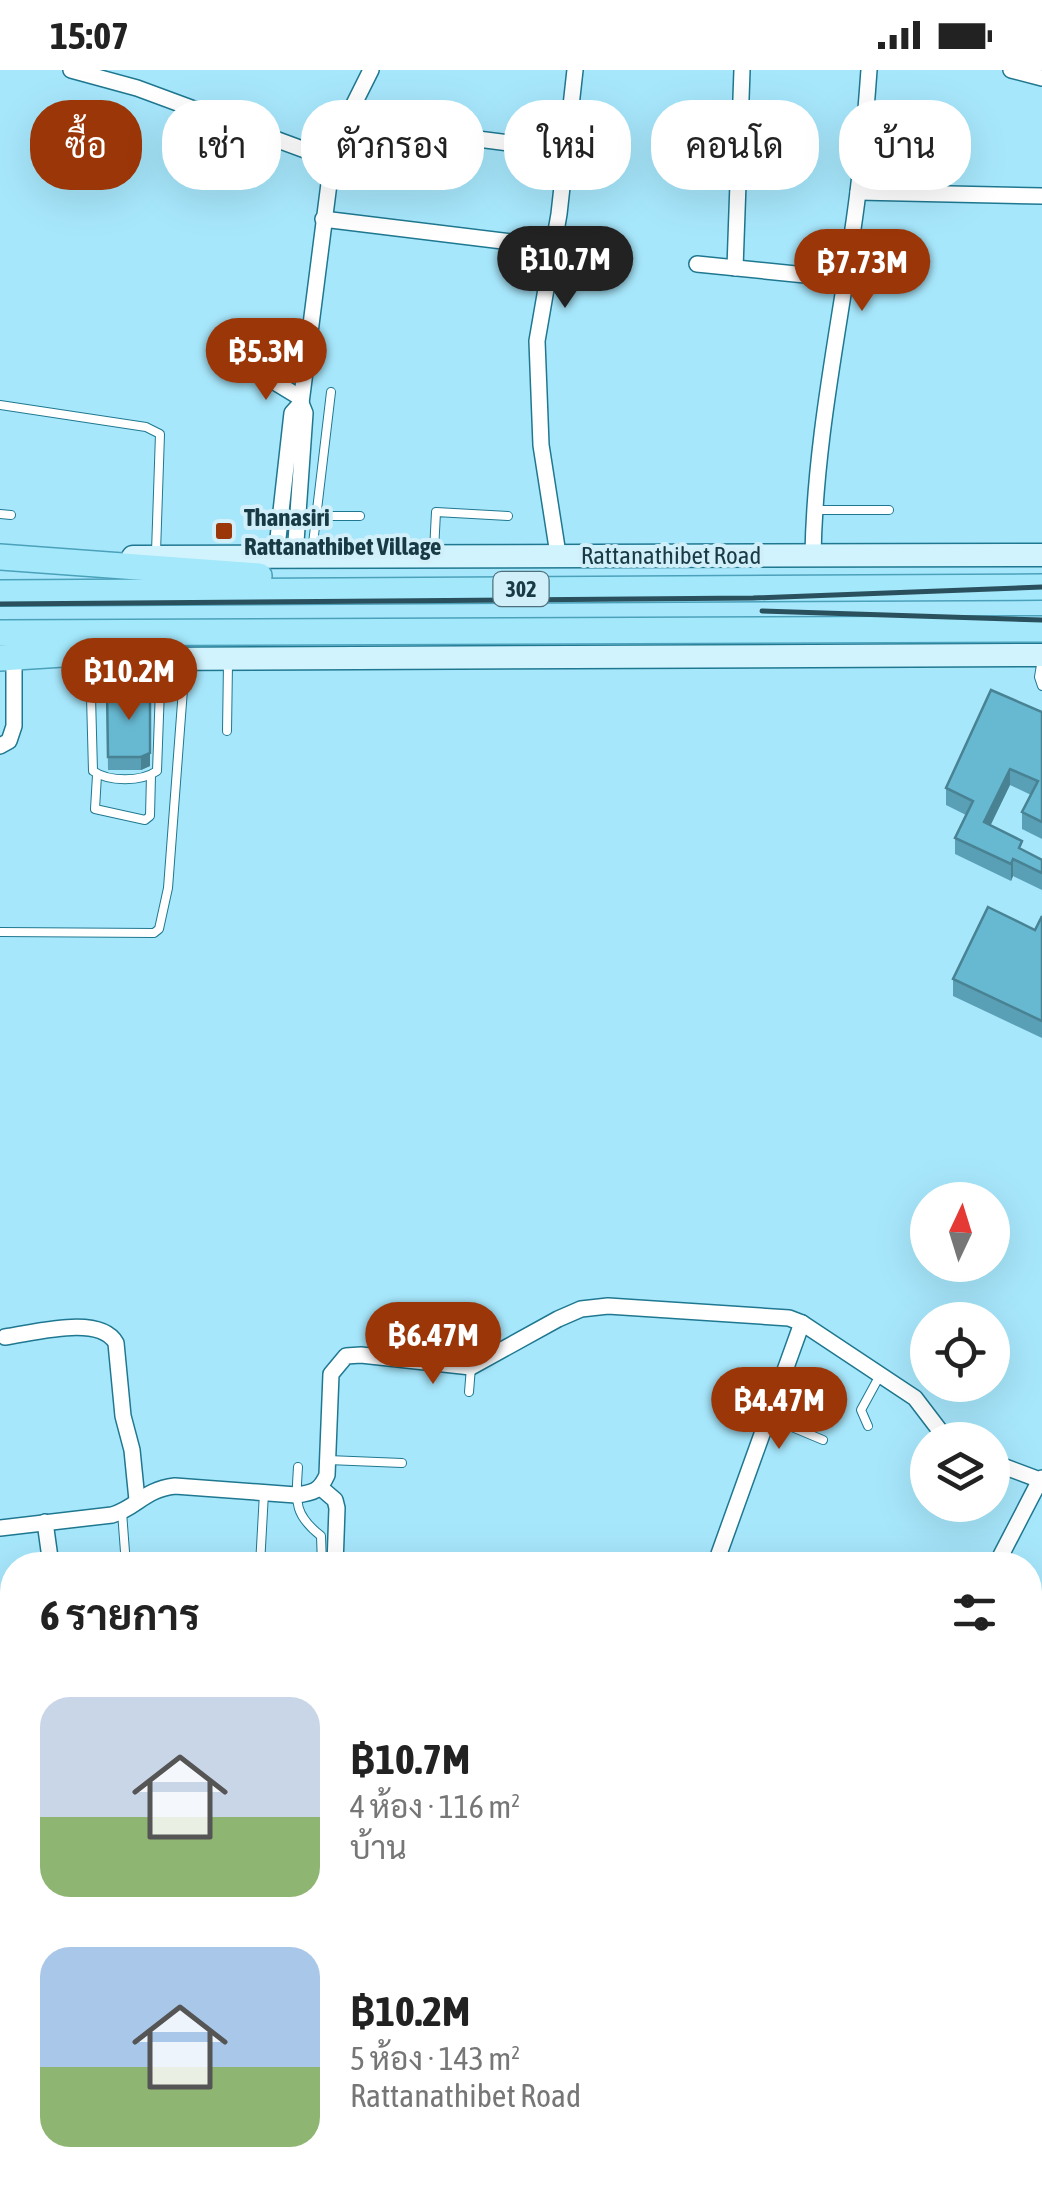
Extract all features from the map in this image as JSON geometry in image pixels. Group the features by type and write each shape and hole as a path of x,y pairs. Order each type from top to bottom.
{"main road":[{"name":"Rattanathibet Road","path":"0,557 1042,555"},
{"path":"0,557 443,589"},
{"name":"Rattanathibet Road","path":"0,593 1042,587"},
{"name":"302","path":"0,633 1042,629"},
{"path":"5,659 442,632"},
{"path":"5,659 1042,657"}],"street":[{"path":"71,70 138,88 301,148"},
{"path":"356,100 371,70"},
{"path":"558,554 541,445 538,341 559,214 575,70"},
{"path":"735,268 742,70"},
{"path":"813,555 827,387 858,192 870,70"},
{"path":"1011,70 1042,78"},
{"path":"294,556 292,413 301,401 327,190"},
{"path":"858,192 1042,196"},
{"path":"323,219 511,242"},
{"path":"697,264 845,278"},
{"path":"253,369 301,401"},
{"path":"0,746 9,741 14,726 5,659"},
{"path":"0,1528 122,1512 157,1488 175,1486 312,1494 321,1488 327,1475 331,1374 346,1356 471,1366 582,1309 608,1306 772,1316 802,1323 915,1398 933,1422"},
{"path":"720,1552 802,1323"},
{"path":"5,1338 93,1326 111,1334 116,1342 122,1416 132,1450 137,1500"},
{"path":"1003,1552 1041,1479 1010,1468"},
{"path":"321,1488 335,1500 334,1552"},
{"path":"45,1522 50,1552"}],"lane":[{"path":"294,556 316,516 331,392"},
{"path":"0,405 146,427 160,434 156,556"},
{"path":"814,510 889,510"},
{"path":"434,556 436,512 508,516"},
{"path":"0,514 11,514"},
{"path":"316,516 360,516"},
{"path":"1042,657 1042,686"},
{"path":"0,932 154,933 159,929 168,888 186,658"},
{"path":"228,658 228,731"},
{"path":"90,659 93,771 98,775 146,779 157,771 162,659"},
{"path":"98,775 95,809 145,820 150,816 151,775"},
{"path":"469,1392 471,1366"},
{"path":"868,1426 861,1410 878,1377"},
{"path":"768,1417 823,1440"},
{"path":"328,1460 402,1463"},
{"path":"298,1466 296,1496 303,1522 321,1536 322,1552"},
{"path":"261,1552 264,1494"},
{"path":"122,1512 125,1552"}],"building":[{"path":"150,689 150,753 141,757 108,757 107,690"},
{"path":"991,690 1042,712 1042,822 1022,812 1038,781 1010,769 984,822 1022,841 1019,848 1042,860 1042,873 1013,859 1011,864 955,838 973,801 946,788"},
{"path":"988,907 1035,930 1042,916 1042,1021 953,979"}],"railway":[{"path":"0,604 753,598 1042,587"},
{"path":"762,611 1042,620"}],"place":[{"name":"Thanasiri Rattanathibet Village","path":"224,531"}]}
